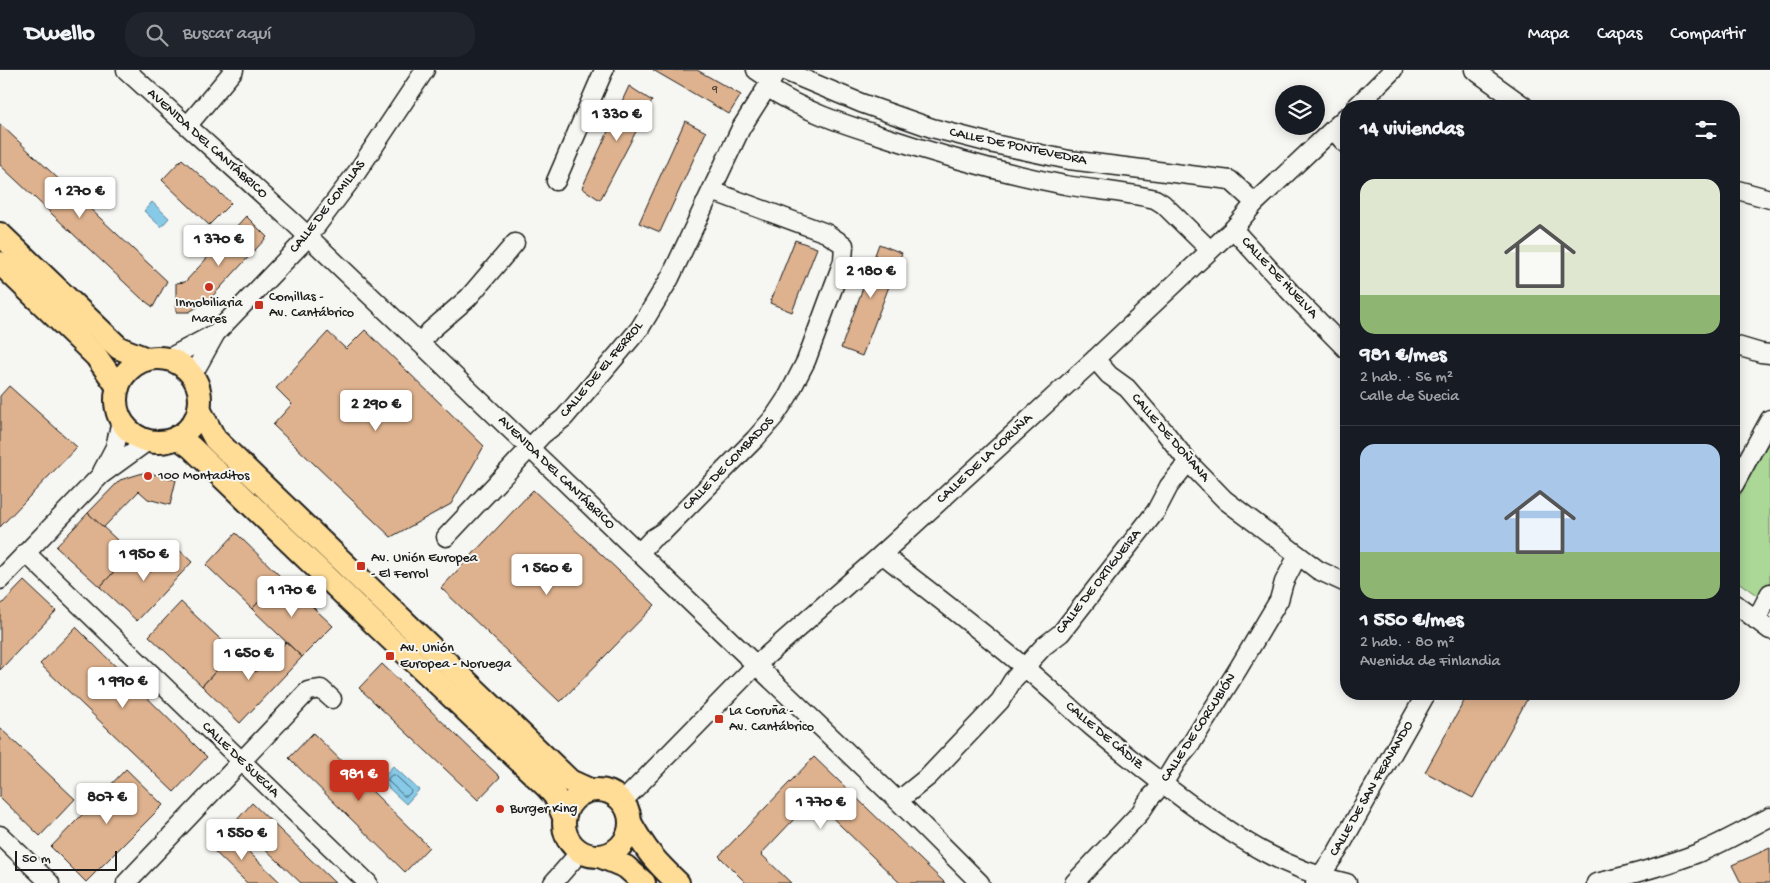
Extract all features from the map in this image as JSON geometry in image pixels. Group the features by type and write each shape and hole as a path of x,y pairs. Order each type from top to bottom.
{"main road":[{"path":"0,234 119,348 181,365 192,376 199,392 199,409 191,426 176,437 162,442 148,441 133,434 121,421 116,405 118,387 124,375 134,365 157,359"},
{"path":"0,263 96,356 118,387"},
{"path":"199,409 215,439 570,781 590,790"},
{"path":"176,437 191,447 548,787 555,796 564,817"},
{"path":"602,857 614,853 623,846 629,836 631,824 629,812 623,801 614,793 590,790 578,795 569,805 564,817 564,827 572,846 580,852 602,857 626,867 644,883"},
{"path":"631,824 653,859 678,883"}],"street":[{"name":"AVENIDA DEL CANTÁBRICO","path":"126,70 144,88 188,125 420,343 980,883"},
{"path":"188,125 234,70"},
{"name":"CALLE DE COMILLAS","path":"192,376 216,333 308,237 357,172 425,70"},
{"path":"556,181 604,70"},
{"name":"CALLE DE PONTEVEDRA","path":"756,70 772,81 792,102 849,126 929,152 1065,185 1155,199 1163,204 1210,250"},
{"path":"1363,100 1393,70"},
{"path":"1474,70 1516,100"},
{"name":"CALLE DE PONTEVEDRA","path":"772,81 861,103 932,128 994,144 1069,160 1230,180 1255,203"},
{"name":"CALLE DE EL FERROL","path":"446,537 542,435 564,418 640,328 670,278 742,128 772,81"},
{"name":"CALLE DE LA CORUÑA","path":"623,801 756,665 882,554 1233,229 1255,203 1340,123"},
{"path":"1333,130 1340,138"},
{"name":"CALLE DE COMBADOS","path":"639,553 653,538 664,531 755,439 774,416 788,396 806,361 844,261 844,245 826,233 712,190"},
{"path":"1740,191 1770,199"},
{"name":"CALLE DE HUELVA","path":"1233,229 1340,343"},
{"path":"420,343 430,331 468,298 515,243"},
{"name":"CALLE DE COMILLAS","path":"157,359 216,333"},
{"path":"1740,347 1760,354 1770,354"},
{"name":"CALLE DE DOÑANA","path":"1094,358 1109,375 1128,388 1188,462 1225,500 1318,570 1340,580"},
{"path":"1740,474 1770,419"},
{"path":"101,475 115,446 121,421"},
{"path":"0,580 101,475 148,441"},
{"name":"CALLE DE ORTIGUEIRA","path":"898,802 929,776 1000,701 1013,680 1044,646 1061,633 1156,511 1169,486 1188,462"},
{"name":"CALLE DE SUECIA","path":"26,553 368,883"},
{"name":"CALLE DE CÁDIZ","path":"882,554 1025,667 1092,727 1163,784 1227,831 1260,851 1317,880 1347,883"},
{"name":"CALLE DE CORCUBIÓN","path":"1074,883 1140,813 1189,747 1279,600 1284,582 1298,555"},
{"path":"1740,608 1763,625 1770,593"},
{"path":"126,883 308,691 321,689 332,698"},
{"name":"CALLE DE SAN FERNANDO","path":"1317,880 1342,843 1423,700"},
{"path":"1596,883 1643,872 1698,853 1739,834 1770,816"},
{"path":"0,835 50,883"},
{"path":"553,883 580,852"}],"green space":[{"path":"1770,440 1770,583 1762,599 1740,583 1740,495"}],"water":[{"path":"152,202 169,218 161,227 144,211"},
{"path":"393,766 419,790 406,804 380,780"}],"building":[{"path":"653,70 697,70 741,95 729,114"},
{"path":"629,86 652,101 600,200 582,188"},
{"path":"685,121 706,132 660,232 639,223"},
{"path":"0,124 167,281 153,307 141,298 0,165"},
{"path":"182,159 231,203 209,225 162,180"},
{"path":"246,216 267,237 208,301 189,312 176,312 176,283 185,282"},
{"path":"795,240 817,248 792,312 770,303"},
{"path":"879,244 902,253 862,356 841,348"},
{"path":"365,330 484,446 451,504 391,537 273,425 292,404 276,388 328,332 346,349"},
{"path":"9,386 77,447 0,527 0,396"},
{"path":"146,472 176,480 170,505 148,499 139,491 103,528 88,513 120,480"},
{"path":"533,490 655,605 560,702 441,588"},
{"path":"88,513 131,553 100,587 56,547"},
{"path":"236,533 282,578 252,609 206,565"},
{"path":"175,546 192,562 137,621 100,587 131,553 151,572"},
{"path":"282,578 333,626 302,657 252,609"},
{"path":"24,581 56,611 0,670 0,606"},
{"path":"181,602 234,652 202,686 149,636"},
{"path":"76,627 207,757 174,792 40,664"},
{"path":"286,642 302,657 240,723 202,686 234,652 256,672"},
{"path":"382,664 500,777 478,800 359,688"},
{"path":"1465,700 1527,700 1473,798 1425,772"},
{"path":"0,728 75,799 40,836 0,797"},
{"path":"313,733 429,847 405,872 289,758"},
{"path":"814,757 945,883 900,883 813,799 761,854 791,883 746,883 719,856"},
{"path":"126,769 163,805 86,882 51,847"},
{"path":"252,803 335,883 301,883 236,821"},
{"path":"227,831 281,883 247,883 211,848"},
{"path":"1770,848 1770,883 1741,883 1732,865"}],"place":[{"name":"Inmobiliaria Mares","path":"209,287"},
{"name":"Comillas - Av. Cantábrico","path":"259,305"},
{"name":"100 Montaditos","path":"148,476"},
{"name":"Av. Unión Europea - El Ferrol","path":"361,566"},
{"name":"Av. Unión Europea - Noruega","path":"390,656"},
{"name":"La Coruña - Av. Cantábrico","path":"719,719"},
{"name":"Burger King","path":"500,809"}]}
